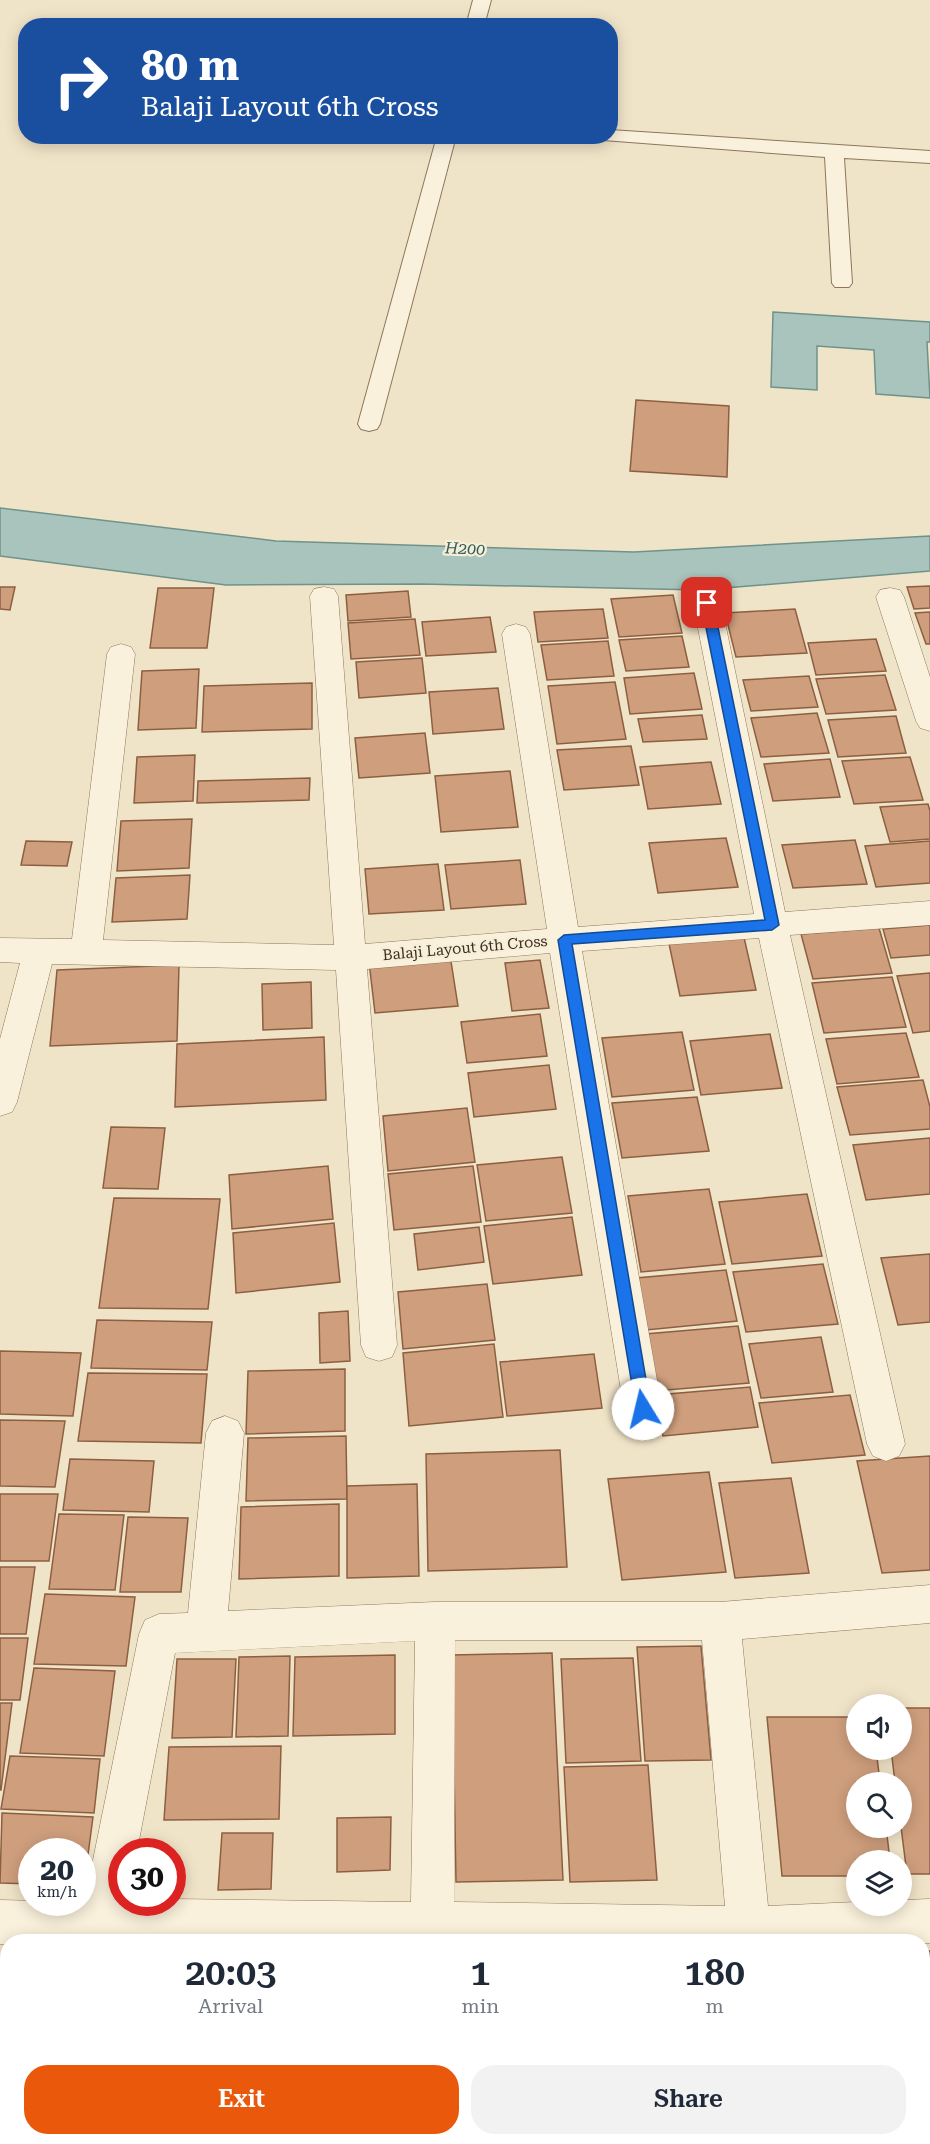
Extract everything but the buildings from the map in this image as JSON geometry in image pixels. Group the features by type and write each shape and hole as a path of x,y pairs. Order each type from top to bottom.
{"street":[{"path":"324,596 379,1345"},
{"path":"890,597 930,721"},
{"path":"707,603 772,925 886,1444"},
{"path":"516,634 564,940 643,1409"},
{"path":"86,952 121,654"},
{"name":"Balaji Layout 6th Cross","path":"0,950 351,958 930,913"},
{"path":"0,1102 39,951"},
{"path":"206,1632 225,1433"},
{"path":"102,1921 159,1634 435,1621 720,1621 930,1604"},
{"path":"432,1923 435,1621"},
{"path":"720,1621 749,1934"},
{"path":"761,1934 930,1920"},
{"path":"0,1922 102,1921 157,1931 432,1923 484,1933 616,1934"}],"lane":[{"path":"477,18 482,0"},
{"path":"618,137 930,158"},
{"path":"369,424 445,144"},
{"path":"834,153 842,284"}],"water":[{"path":"773,312 930,322 930,342 927,342 930,398 876,394 874,350 817,346 817,390 771,387"},
{"name":"H200","path":"0,508 276,541 634,552 930,536 930,571 701,590 421,584 226,585 0,556"}],"route":[{"path":"643,1409 564,940 772,925 707,603"}]}
